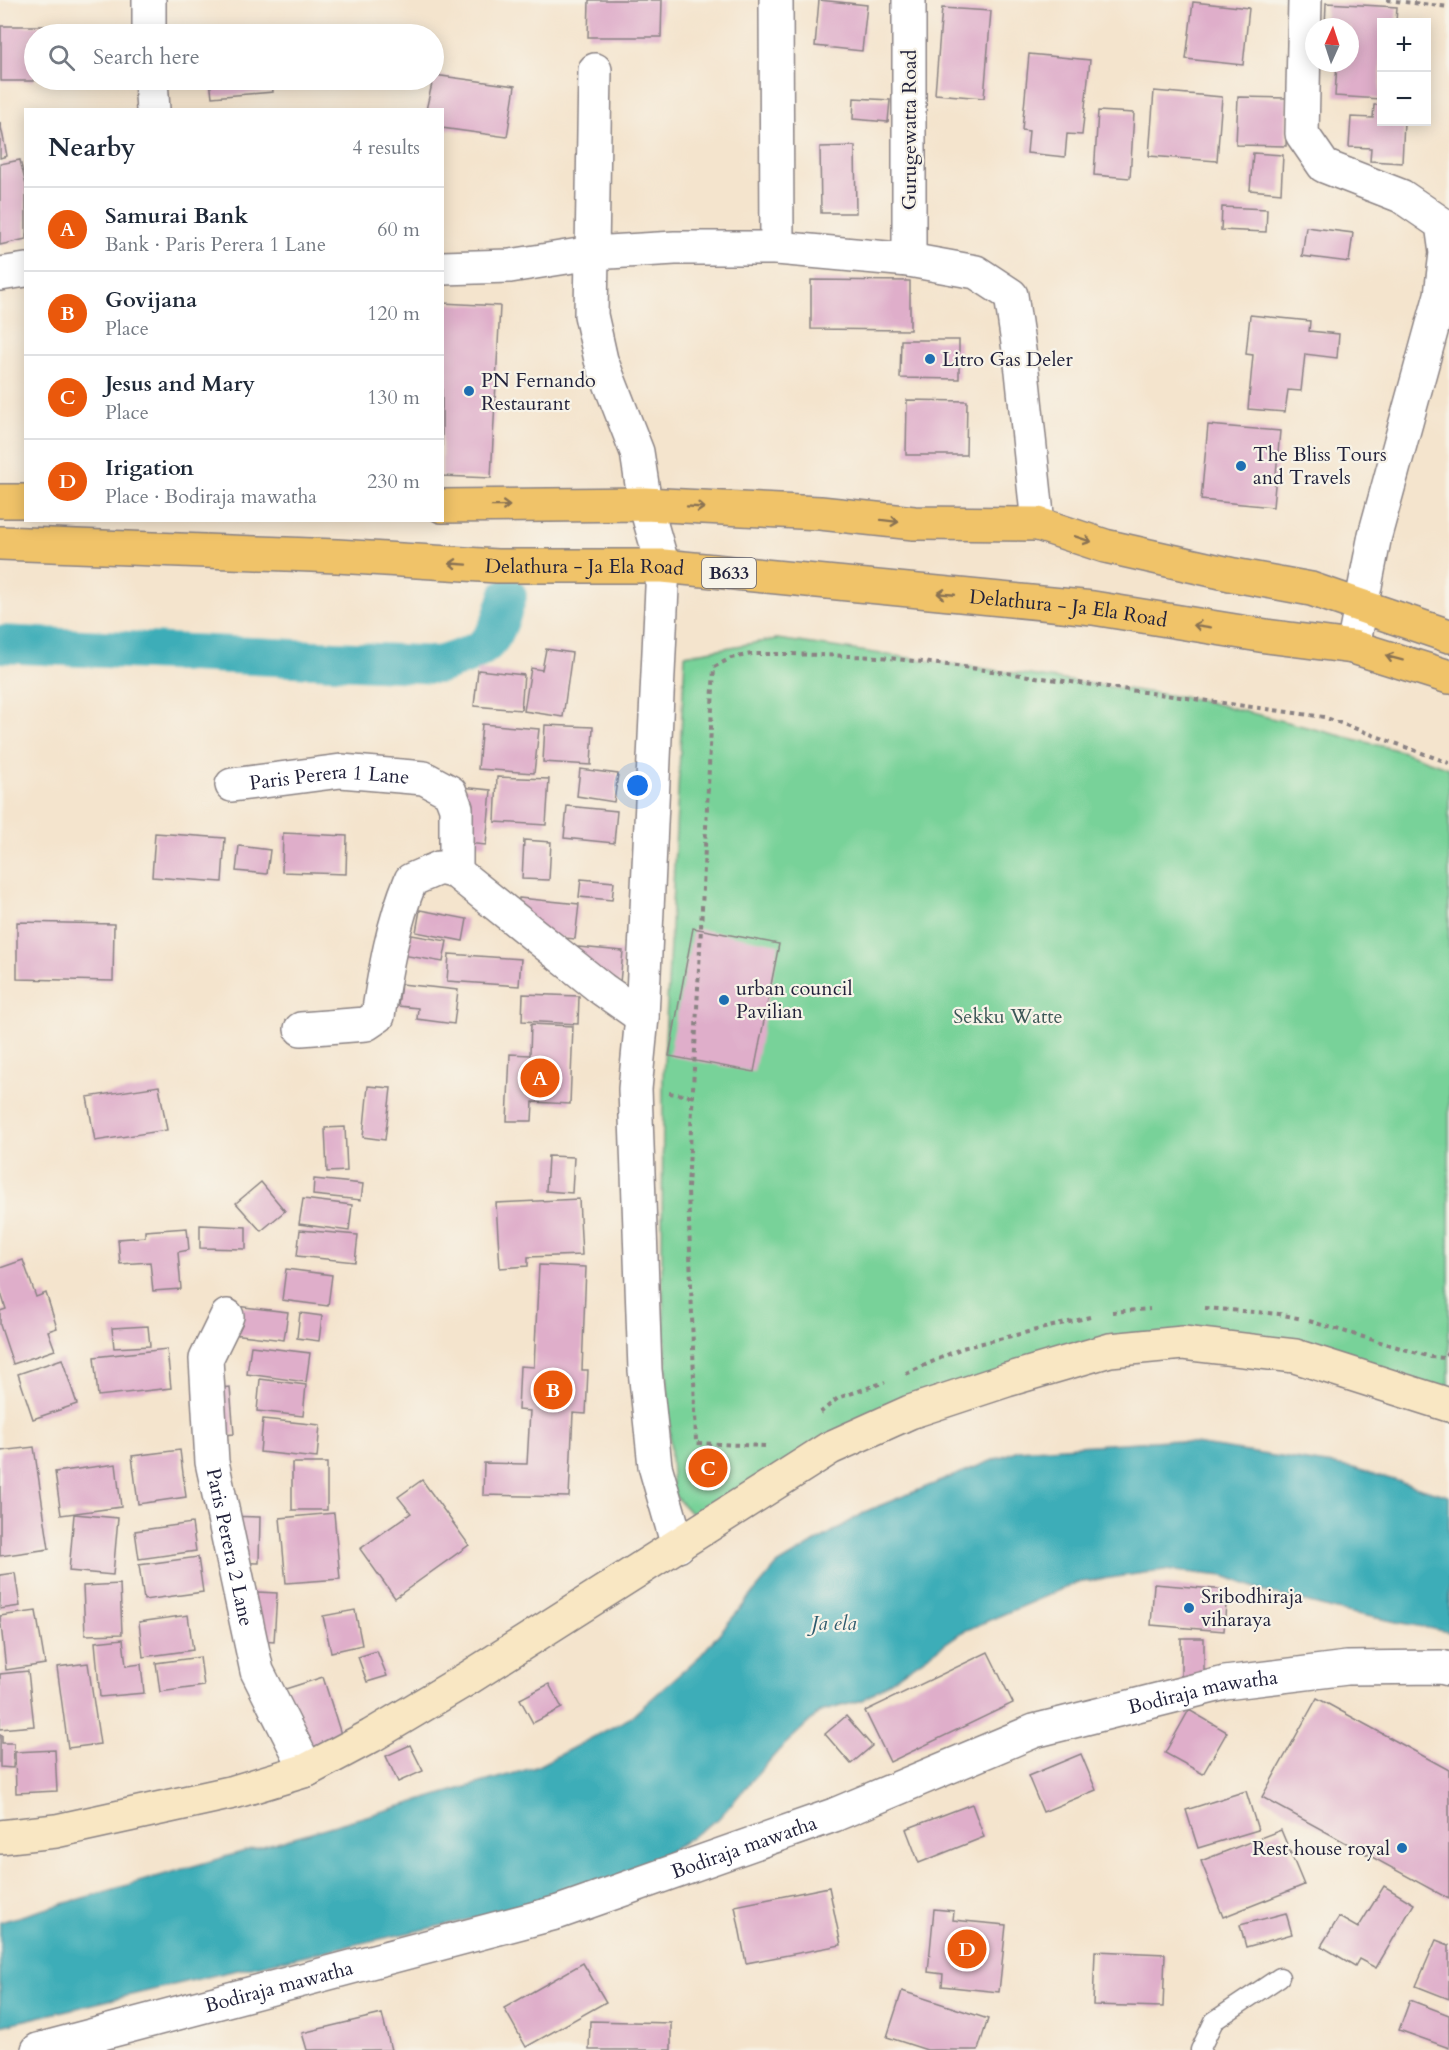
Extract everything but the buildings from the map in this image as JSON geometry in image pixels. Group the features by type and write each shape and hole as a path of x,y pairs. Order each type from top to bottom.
{"main road":[{"path":"0,501 24,501"},
{"path":"444,506 645,504 820,513 914,523 1038,524 1105,546 1234,575 1311,589 1449,636"},
{"name":"Delathura - Ja Ela Road","path":"0,543 337,556 497,566 663,566 1093,608 1266,636 1353,646 1449,677"}],"street":[{"path":"149,0 149,24"},
{"path":"776,0 777,248"},
{"name":"Gurugewatta Road","path":"909,0 909,260"},
{"path":"1305,0 1302,134 1324,166 1401,196 1442,224 1446,253 1441,295 1375,535 1353,646"},
{"path":"595,69 591,315 601,360 637,452 645,504 663,566 642,1017 635,1089 645,1370 655,1466 678,1546"},
{"path":"152,90 153,108"},
{"path":"444,268 510,266 592,253 675,248 777,248 909,260 976,272 1011,295 1022,371 1038,524"},
{"path":"0,274 24,270"},
{"name":"Paris Perera 1 Lane","path":"232,785 341,771 424,777 450,792 456,808 456,872"},
{"path":"301,1029 366,1024 378,1016 392,941 401,905 411,880 439,868 456,872 602,989 642,1017"},
{"name":"Paris Perera 2 Lane","path":"227,1316 206,1359 212,1462 257,1671 307,1770"},
{"path":"0,1837 56,1831 145,1812 234,1792 307,1770 371,1736 460,1683 830,1448 910,1412 1110,1350 1183,1343 1295,1356 1449,1405"},
{"name":"Bodiraja mawatha","path":"38,2050 559,1912 834,1815 1034,1731 1225,1683 1347,1668 1441,1667 1449,1669"}],"lane":[{"path":"1200,2050 1214,2021 1280,1977"}],"path":[{"path":"1387,0 1449,7"},
{"path":"696,1443 687,1189 714,668 730,658 790,654 880,657 956,666 1324,717 1449,763"}],"green space":[{"name":"Sekku Watte","path":"777,639 1196,699 1401,751 1449,768 1449,1390 1104,1343 700,1523 673,1494 662,1280 663,1079 685,655"}],"water":[{"name":"Ja ela","path":"1168,1440 1353,1468 1449,1496 1449,1632 1341,1611 1269,1593 1224,1576 1164,1570 1076,1583 962,1632 863,1700 820,1712 779,1750 718,1819 661,1857 573,1897 224,1973 0,2026 0,1922 536,1767 630,1718 701,1655 777,1565 869,1510 1018,1450"}],"waterway":[{"path":"0,644 439,665 468,655 486,644 498,626 508,596"}],"place":[{"name":"Litro Gas Deler","path":"930,359"},
{"name":"PN Fernando Restaurant","path":"469,391"},
{"name":"The Bliss Tours and Travels","path":"1241,466"},
{"name":"urban council Pavilian","path":"724,1000"},
{"name":"Samurai Bank","path":"540,1078"},
{"name":"Govijana","path":"553,1390"},
{"name":"Jesus and Mary","path":"708,1468"},
{"name":"Sribodhiraja viharaya","path":"1189,1608"},
{"name":"Rest house royal","path":"1402,1848"},
{"name":"Irigation","path":"967,1949"}]}
